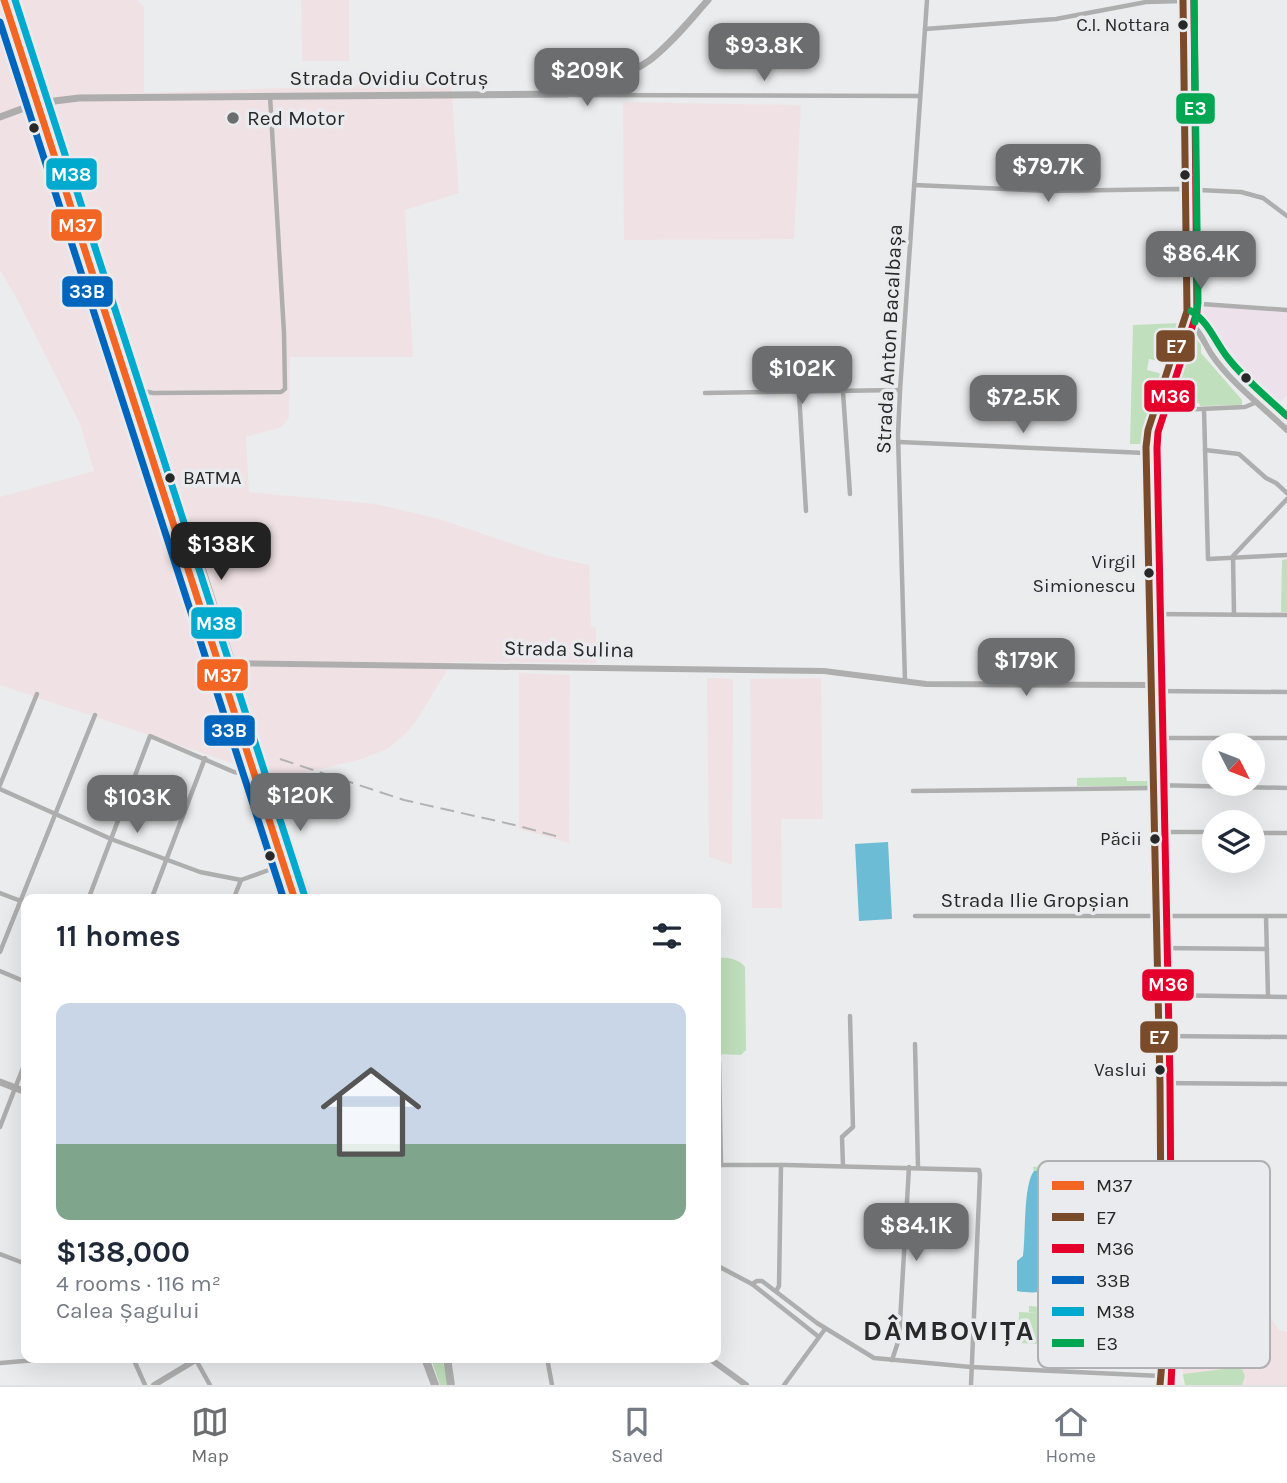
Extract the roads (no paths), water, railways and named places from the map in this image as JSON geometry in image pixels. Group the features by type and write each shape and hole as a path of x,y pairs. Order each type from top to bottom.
{"main road":[{"path":"4,0 42,103 142,402 176,519"},
{"path":"12,0 42,103 290,872 299,894"},
{"name":"Strada Ovidiu Cotruș","path":"0,117 42,103 85,97 568,94 649,60 670,42 708,0"},
{"path":"1158,1161 1160,1083 1146,453 1148,430 1172,352 1185,320 1188,303 1183,1"},
{"path":"290,872 294,894"},
{"path":"0,1082 21,1090"},
{"path":"427,1363 435,1385"},
{"path":"448,1363 451,1385"},
{"path":"1160,1385 1162,1368"}],"street":[{"name":"Strada Anton Bacalbașa","path":"905,681 900,390 927,0"},
{"path":"925,29 1056,19 1146,2 1183,1"},
{"path":"606,80 608,95"},
{"path":"568,94 920,96"},
{"path":"138,390 152,393 284,391 284,333 270,96"},
{"path":"914,184 1049,191 1186,190 1250,194 1269,202 1287,216"},
{"path":"1188,303 1287,310"},
{"path":"1185,320 1194,326 1219,364 1287,430"},
{"path":"705,393 900,390"},
{"path":"844,392 849,495"},
{"path":"142,402 152,393"},
{"path":"799,393 806,511"},
{"path":"1154,411 1245,407 1257,402"},
{"path":"1204,409 1208,559 1287,555"},
{"path":"899,442 1146,453"},
{"path":"1205,450 1239,454 1287,493"},
{"path":"1234,614 1234,553 1287,499"},
{"path":"176,519 196,547 233,664"},
{"name":"Strada Sulina","path":"176,519 175,546 212,663 824,671 926,684 1151,688"},
{"path":"1151,614 1287,615"},
{"path":"1151,688 1287,692"},
{"path":"37,694 0,787 111,839 200,872 240,880 277,866"},
{"path":"27,894 95,715"},
{"path":"90,894 150,736 245,774 269,779 308,894"},
{"path":"1153,738 1287,738"},
{"path":"153,894 205,758"},
{"path":"245,774 286,894"},
{"path":"913,791 1287,788"},
{"path":"262,820 265,812 270,809 278,810 281,815"},
{"path":"1155,832 1202,832"},
{"path":"1265,833 1287,833"},
{"path":"235,894 240,880"},
{"path":"0,893 21,901"},
{"path":"0,952 21,908"},
{"name":"Strada Ilie Gropșian","path":"915,916 1287,916"},
{"path":"1266,916 1268,996"},
{"path":"1157,948 1267,949"},
{"path":"0,971 21,980"},
{"path":"1158,995 1287,997"},
{"path":"843,1166 842,1137 853,1127 850,1016"},
{"path":"1159,1036 1287,1037"},
{"path":"915,1044 918,1167"},
{"path":"0,1127 21,1073"},
{"path":"1160,1083 1287,1084"},
{"path":"721,1165 979,1170 981,1175 971,1385"},
{"path":"776,1291 779,1286 783,1165"},
{"path":"892,1360 899,1339 909,1167"},
{"path":"0,1254 21,1262"},
{"path":"721,1268 752,1284 819,1337"},
{"path":"752,1284 760,1280 825,1329 836,1333 867,1356 971,1367 1162,1376"},
{"path":"784,1385 825,1329"},
{"path":"0,1363 21,1361"},
{"path":"135,1363 145,1385"},
{"path":"154,1385 190,1363"},
{"path":"199,1363 210,1385"},
{"path":"548,1363 552,1385"},
{"path":"715,1363 741,1383"}],"water":[{"path":"888,842 892,919 859,921 855,844"},
{"path":"1034,1171 1038,1171 1038,1292 1017,1291 1017,1261 1023,1256 1026,1199"}],"railway":[{"path":"280,759 404,800 563,838"}],"place":[{"name":"C.I. Nottara","path":"1183,25"},
{"name":"Red Motor","path":"233,118"},
{"name":"BATMA","path":"170,478"},
{"name":"Virgil Simionescu","path":"1149,573"},
{"name":"Păcii","path":"1155,839"},
{"name":"Vaslui","path":"1160,1070"}],"district":[{"name":"DÂMBOVIȚA","path":"949,1330"}]}
